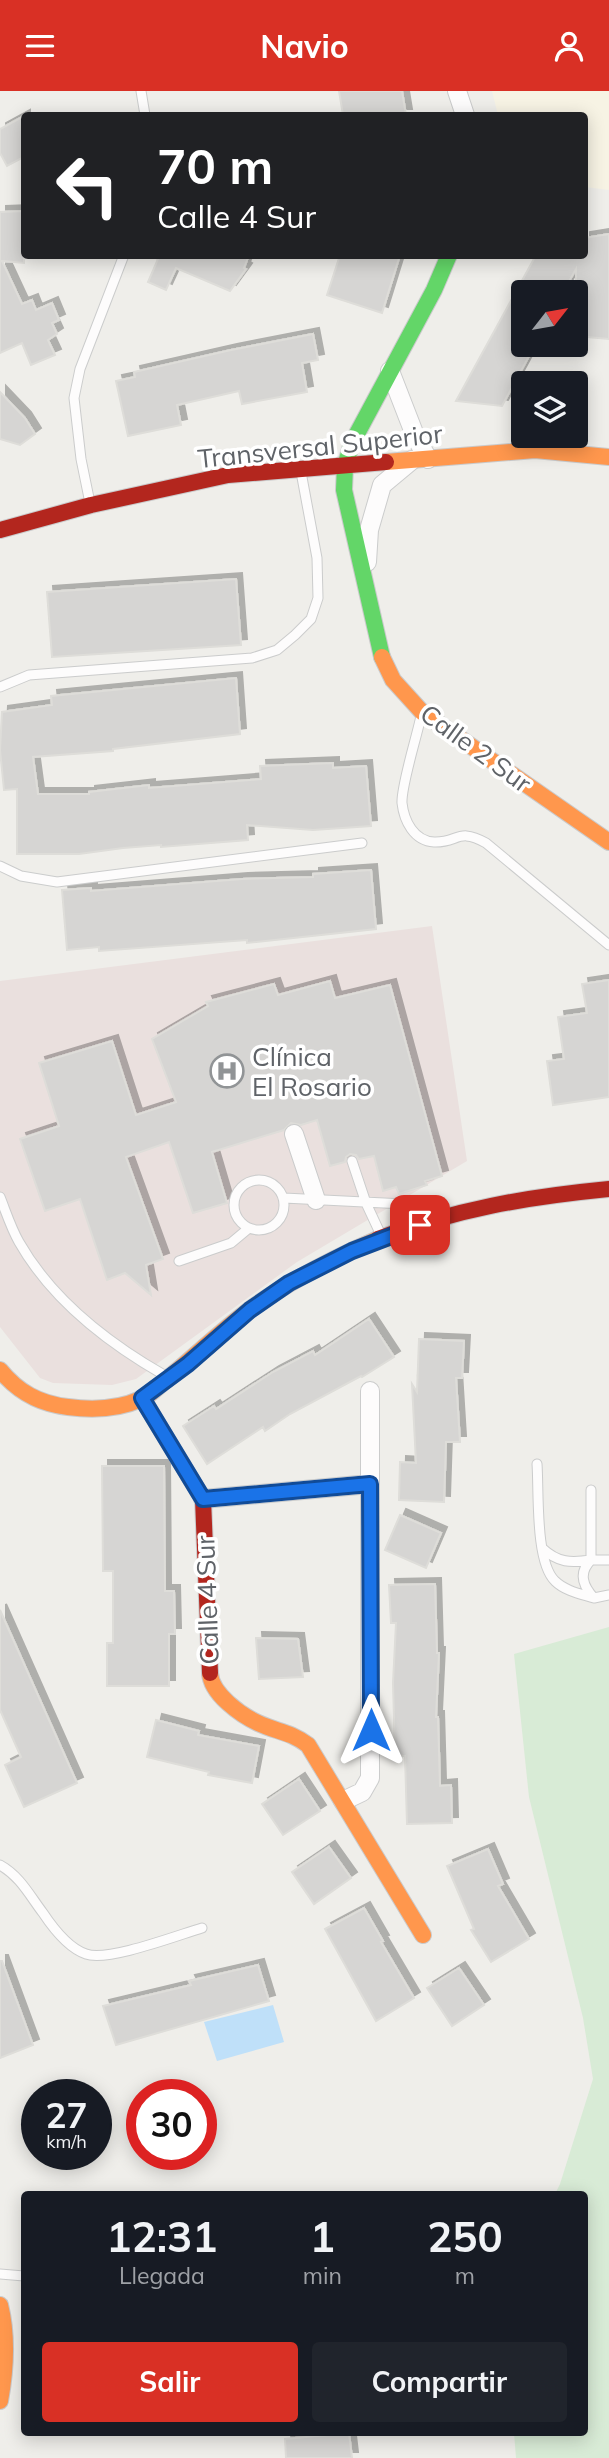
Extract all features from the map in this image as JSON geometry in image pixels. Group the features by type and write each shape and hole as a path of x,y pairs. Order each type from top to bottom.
{"street":[{"path":"457,91 464,112"},
{"path":"345,465 352,443 434,291 447,259"},
{"path":"390,371 416,438 420,460"},
{"name":"Transversal Superior","path":"0,530 91,505 228,475 535,450 609,457"},
{"name":"Calle 2 Sur","path":"366,587 369,530 382,485 420,460"},
{"name":"Calle 2 Sur","path":"345,465 344,490 380,652 393,680 422,712 609,842"},
{"path":"294,1134 316,1200"},
{"path":"0,1370 10,1383 35,1400 58,1405 100,1407 142,1398 250,1310 289,1283 352,1251 438,1218 518,1199 609,1189"},
{"path":"343,1801 362,1792 370,1778 370,1391"},
{"name":"Calle 4 Sur","path":"142,1398 203,1499 209,1679 222,1699 257,1723 293,1734 308,1745 423,1935"},
{"name":"Calle 4 Sur","path":"203,1499 370,1484"},
{"path":"0,2305 6,2343 5,2375 0,2400"}],"lane":[{"path":"141,91 144,112"},
{"path":"91,505 81,459 74,398 80,369 122,259"},
{"path":"0,687 29,675 252,658 277,650 311,619 318,598 317,558 300,469"},
{"path":"422,712 402,801 407,823 413,831 419,838 435,842 463,834 486,843 609,944"},
{"path":"0,866 21,876 57,882 362,843"},
{"path":"352,1161 366,1203 383,1238"},
{"path":"251,1181 271,1182 284,1198 282,1217 268,1230 249,1229 240,1223 235,1214 236,1194 251,1181"},
{"path":"0,1197 19,1242 58,1296 132,1357 169,1378"},
{"path":"284,1198 424,1205 432,1209 438,1218"},
{"path":"179,1261 231,1243 249,1229"},
{"path":"537,1464 542,1548 548,1572 566,1589 594,1598 609,1595"},
{"path":"591,1490 592,1560 583,1572 583,1581 594,1598"},
{"path":"542,1548 560,1561 569,1563 609,1560"},
{"path":"0,1864 26,1889 59,1934 87,1955 109,1955 202,1928"},
{"path":"0,2274 21,2276"}],"shaded area":[{"path":"492,91 609,91 609,190 588,187 588,112 497,112"},
{"name":"Clínica El Rosario","path":"432,926 467,1161 297,1262 136,1379 112,1385 53,1383 40,1378 0,1327 0,981"}],"green space":[{"path":"609,1627 609,2458 516,2458 514,2436 588,2436 588,2191 556,2191 593,2079 583,2018 529,1797 514,1654"}],"water":[{"path":"273,2005 284,2042 217,2061 204,2022"}],"building":[{"path":"339,91 402,91 406,112 342,112"},
{"path":"21,118 21,159 7,166 0,153 0,129"},
{"path":"21,211 21,259 24,259 24,263 2,261 22,304 32,300 36,310 52,303 59,320 52,323 57,334 48,340 55,355 31,365 22,343 0,353 0,212"},
{"path":"609,234 609,339 588,337 588,280 576,280 576,269 570,280 522,280 534,259 588,259 588,237"},
{"path":"158,259 247,259 244,268 246,269 230,291 176,268 166,290 148,282"},
{"path":"339,259 399,259 382,313 327,295"},
{"path":"511,301 511,357 529,357 521,371 511,371 511,389 502,406 456,401"},
{"path":"313,334 318,360 302,363 307,392 242,404 239,391 177,405 181,425 128,436 116,381 135,377 134,372"},
{"path":"0,392 25,418 35,434 20,445 0,439"},
{"path":"236,579 241,645 52,657 47,592"},
{"path":"236,678 240,734 113,751 33,757 38,794 89,794 149,785 149,788 261,779 260,766 333,763 333,768 366,766 371,826 313,830 247,825 248,840 123,848 79,854 17,854 17,789 4,790 0,750 2,712 52,705 51,696"},
{"path":"371,870 376,929 247,943 247,940 99,951 99,947 67,950 62,890 91,888 91,891 242,879 313,877 313,874"},
{"path":"609,980 609,1097 553,1105 547,1061 564,1059 558,1017 587,1013 582,984"},
{"path":"330,981 335,998 390,985 442,1176 425,1181 427,1185 399,1194 396,1187 383,1191 374,1156 359,1159 350,1154 345,1162 330,1166 317,1120 301,1125 291,1123 284,1130 212,1152 227,1203 193,1213 169,1142 126,1157 163,1259 146,1265 151,1295 125,1273 107,1280 80,1199 45,1211 20,1139 59,1126 39,1063 112,1041 136,1115 176,1102 152,1039 208,1006 206,1002 274,984 278,995"},
{"path":"369,1319 394,1357 362,1377 290,1414 265,1431 263,1427 207,1464 183,1426 214,1406 216,1409 273,1372 313,1351 315,1355"},
{"path":"419,1339 464,1341 462,1378 456,1378 460,1442 446,1442 444,1502 399,1500 400,1462 416,1463 412,1384 417,1392"},
{"path":"102,1466 164,1466 165,1591 174,1591 175,1634 169,1634 169,1686 107,1686 107,1643 113,1643 113,1571 103,1571"},
{"path":"400,1515 441,1533 426,1568 385,1550"},
{"path":"435,1584 439,1653 436,1717 440,1786 451,1785 452,1823 407,1824 405,1756 395,1756 393,1683 396,1623 391,1623 389,1585"},
{"path":"0,1610 77,1783 24,1807 5,1765 21,1757 0,1710"},
{"path":"256,1638 298,1639 303,1677 259,1679"},
{"path":"156,1720 199,1731 198,1735 259,1746 252,1783 208,1775 209,1772 147,1757"},
{"path":"299,1779 320,1811 283,1835 262,1804"},
{"path":"329,1847 351,1878 314,1904 292,1872"},
{"path":"488,1849 503,1884 498,1886 529,1939 491,1962 471,1930 474,1929 447,1866"},
{"path":"364,1908 414,1998 376,2021 325,1929"},
{"path":"0,1961 33,2045 0,2058"},
{"path":"258,1965 269,2001 116,2045 103,2006 191,1985 189,1981"},
{"path":"459,1968 484,2005 452,2026 427,1988"},
{"path":"349,2436 352,2458 286,2458 285,2439"}],"traffic: fast":[{"path":"382,657 344,490 345,466 352,443 434,290 447,259"}],"traffic: slow":[{"path":"386,462 535,450 609,457"},
{"path":"382,657 393,680 422,712 609,842"},
{"path":"0,1370 14,1385 30,1396 48,1403 95,1408 132,1402 151,1393 230,1325 282,1288 378,1239"},
{"path":"210,1673 221,1696 243,1715 308,1745 423,1935"},
{"path":"0,2305 5,2353 0,2401"}],"traffic: jam":[{"path":"0,530 91,505 228,475 386,462"},
{"path":"378,1239 463,1212 549,1196 609,1189"},
{"path":"142,1398 203,1499 210,1673"}],"place":[{"name":"Clínica El Rosario","path":"227,1071"}],"route":[{"path":"371,1730 370,1484 203,1499 142,1398 188,1364 250,1310 289,1283 352,1251 420,1225"}]}
